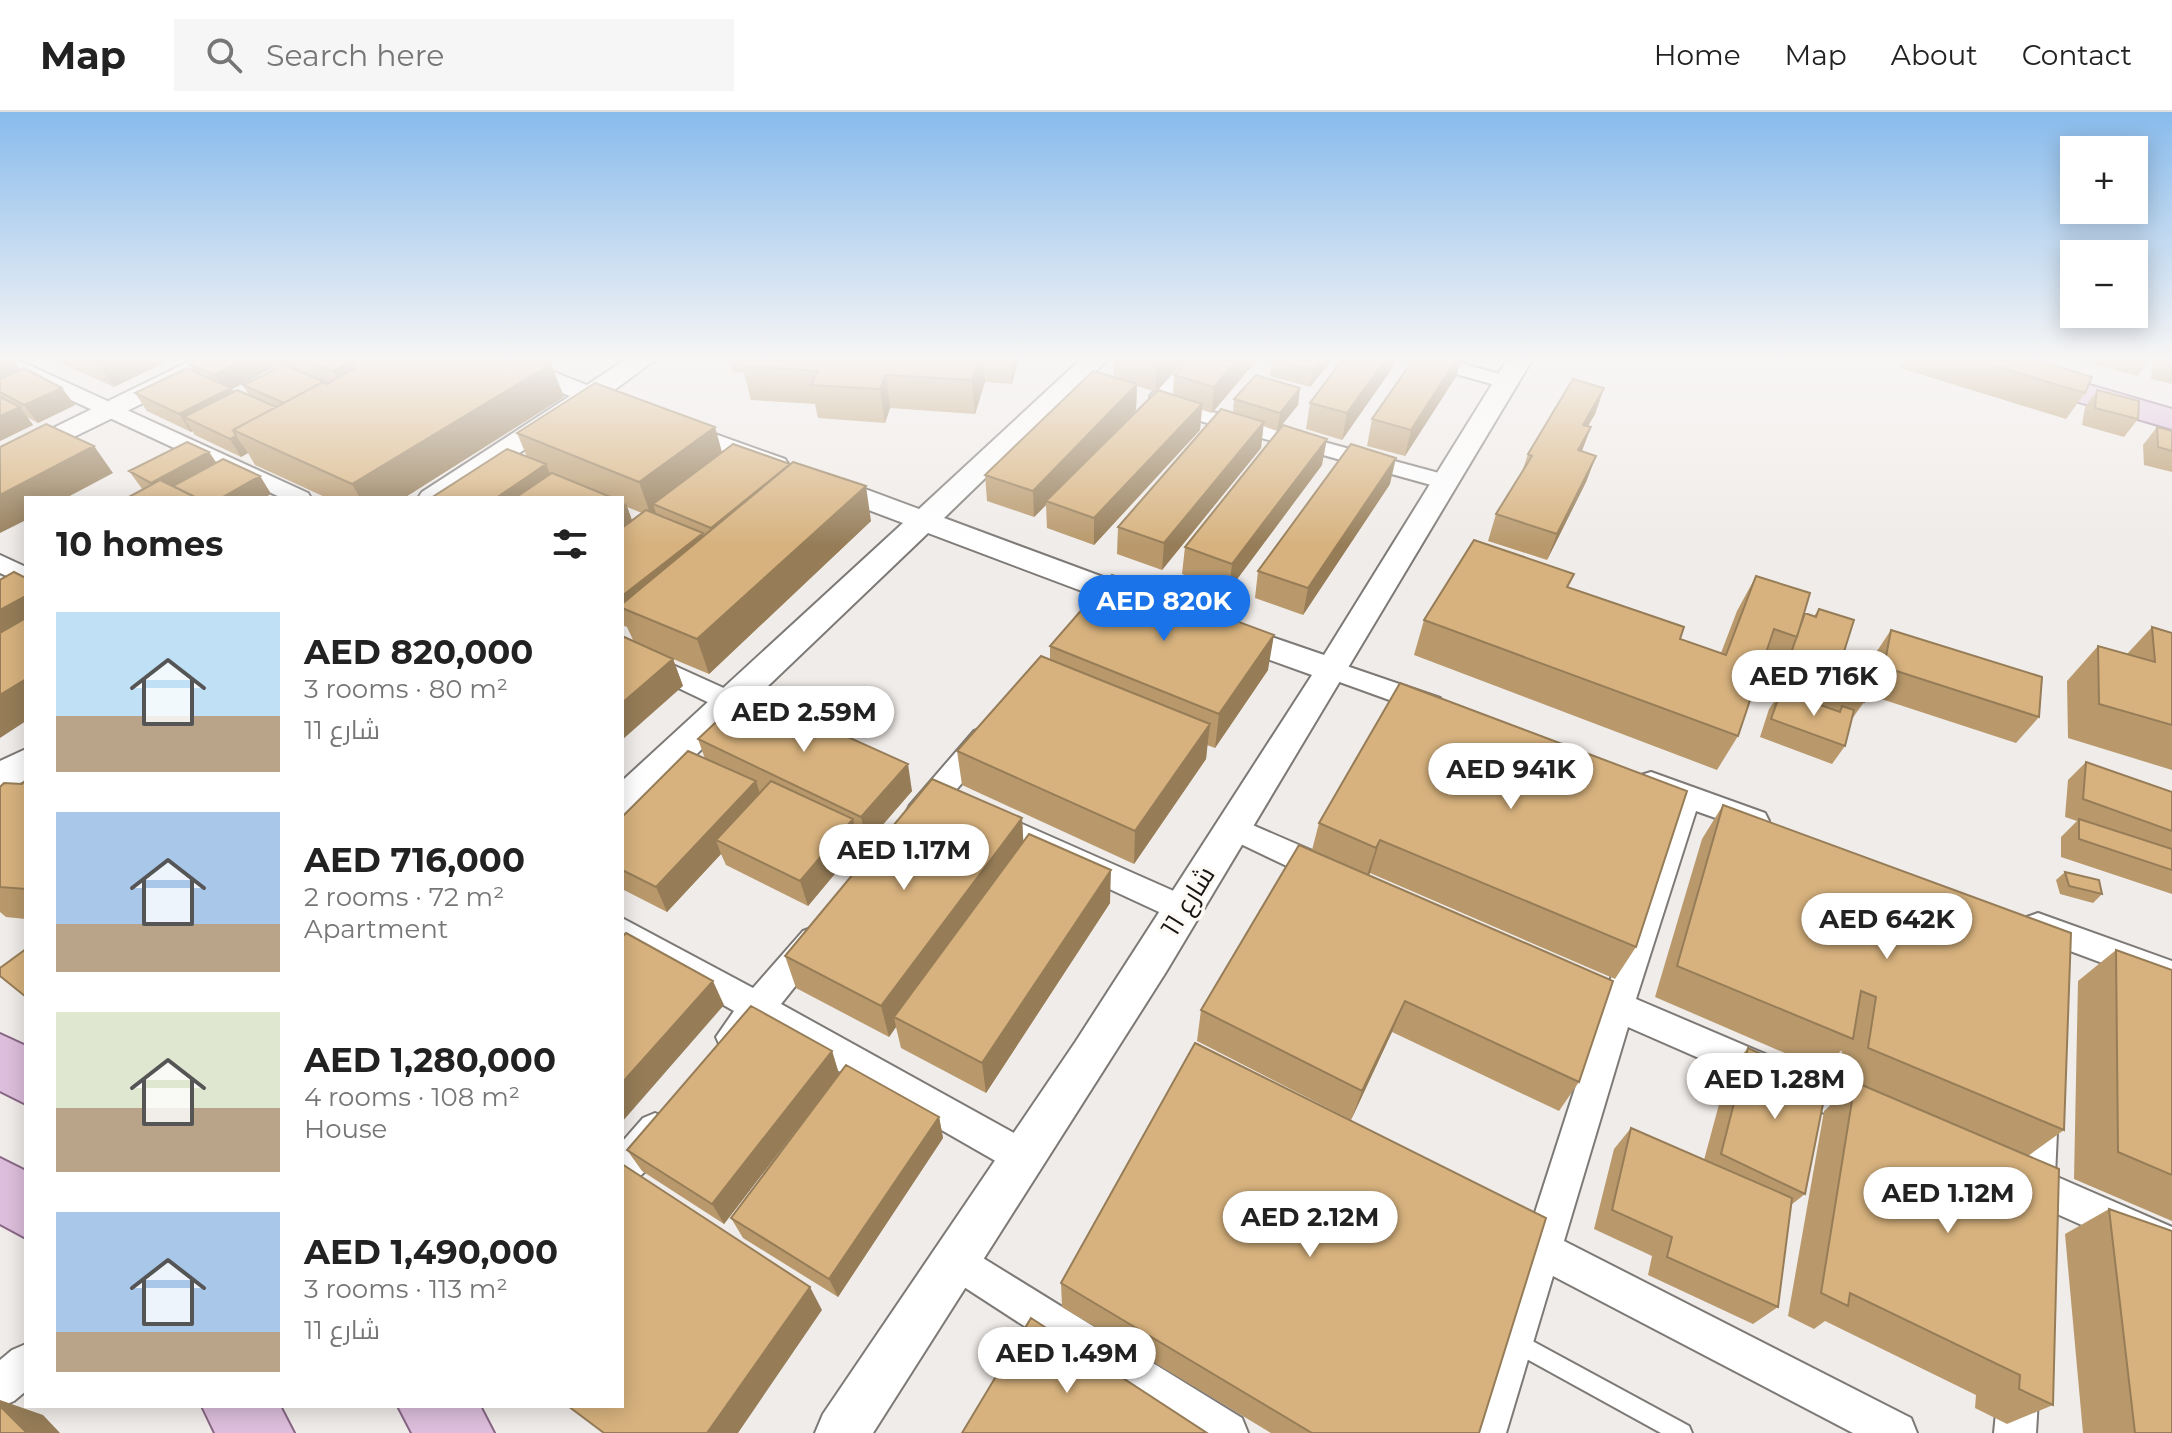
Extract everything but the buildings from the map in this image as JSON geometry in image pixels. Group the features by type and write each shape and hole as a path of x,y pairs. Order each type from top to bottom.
{"main road":[{"path":"0,1058 24,1077"},
{"path":"0,1186 24,1207"},
{"path":"236,1408 261,1433"},
{"path":"432,1408 461,1433"}],"street":[{"path":"0,465 88,422"},
{"path":"137,422 296,496"},
{"path":"435,496 551,422"},
{"path":"660,422 1168,612"},
{"path":"624,801 1030,422"},
{"path":"1225,422 1442,481"},
{"name":"شارع 11","path":"842,1433 1026,1159 1332,670 1442,481 1480,422"},
{"path":"211,483 264,453"},
{"path":"728,474 752,456"},
{"path":"0,563 22,585"},
{"path":"1088,615 1109,590"},
{"path":"1198,622 1450,712"},
{"path":"624,652 779,724"},
{"path":"905,831 923,790 1006,711"},
{"path":"0,779 24,763"},
{"path":"1628,775 1775,829"},
{"path":"923,790 1183,909"},
{"path":"1485,1433 1617,1008 1687,796"},
{"path":"1234,828 1361,888"},
{"path":"719,1054 836,914"},
{"path":"2010,915 2053,948 2172,975"},
{"path":"624,932 1026,1159"},
{"path":"1546,975 1905,1131"},
{"path":"2032,1233 2043,1075"},
{"path":"624,1168 670,1112"},
{"path":"1992,1168 2172,1246"},
{"path":"1542,1250 1896,1433"},
{"path":"957,1261 1227,1433"},
{"path":"2015,1433 2021,1356"},
{"path":"0,1387 24,1366"}],"lane":[{"path":"1513,1341 1682,1433"}]}
